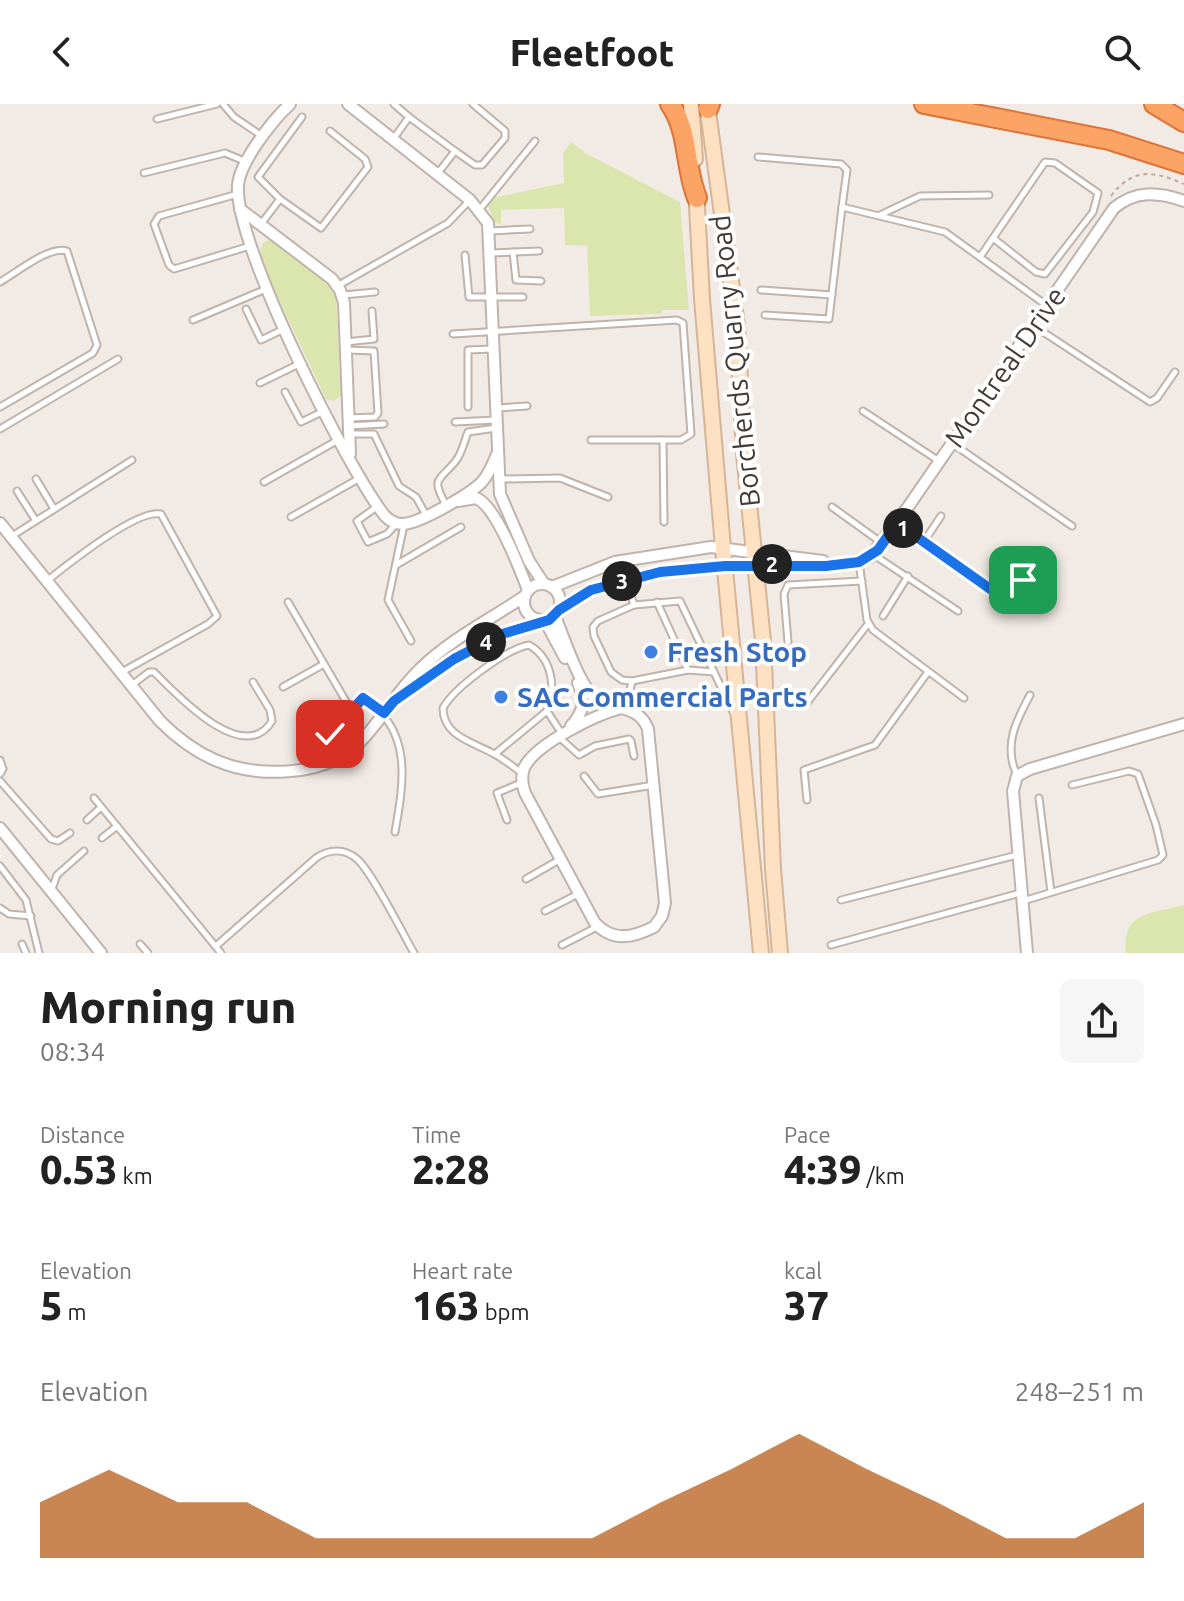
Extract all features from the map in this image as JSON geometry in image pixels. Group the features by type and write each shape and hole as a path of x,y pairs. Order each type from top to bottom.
{"highway":[{"path":"670,104 685,135 690,175 697,198"},
{"path":"924,104 1109,140 1184,164"},
{"path":"1154,104 1184,122"}],"main road":[{"name":"Borcherds Quarry Road","path":"704,105 697,198 723,548 761,953"},
{"name":"Borcherds Quarry Road","path":"704,105 737,325 744,454 763,641 773,869 780,953"}],"street":[{"path":"348,104 470,200 480,209 490,231 498,479 502,503 529,561 561,599 550,617"},
{"path":"285,106 240,173 240,209 267,289 285,329 325,411 346,429"},
{"name":"Montreal Drive","path":"755,558 837,564 859,562 873,554 1114,208 1140,194 1167,195 1184,201"},
{"path":"240,209 340,290 345,346 346,429 351,460 385,516 401,524 447,504 482,482 497,454"},
{"path":"447,504 476,498 486,505 516,561 526,593 526,612 550,617"},
{"path":"0,523 160,721 188,745 227,765 262,771 296,770 335,759 354,748 411,679 433,658 535,585 548,585 615,562 677,551 723,548 755,558"},
{"path":"394,701 454,659 502,634 550,617 591,590 660,572 725,566 755,558"},
{"path":"550,617 588,691 599,700 624,708 635,712 646,723 655,785 665,903 662,916 654,927 625,937 614,936 598,927 525,793 522,778 529,761 563,734 598,714 624,708"},
{"path":"550,617 584,700 581,714 563,734"},
{"path":"1027,953 1012,786 1017,776 1030,769 1184,724"},
{"path":"0,828 101,953"}],"lane":[{"path":"157,119 217,104"},
{"path":"223,104 234,117 264,137"},
{"path":"394,104 455,151 479,165 489,159 505,138 505,131 473,104"},
{"path":"302,117 259,174 261,182 280,199 321,228 368,167 365,159 330,131"},
{"path":"393,138 409,117"},
{"path":"480,209 535,141"},
{"path":"438,173 455,151"},
{"path":"144,173 225,153 231,153 245,162"},
{"path":"758,157 841,164 847,170 830,318 827,321 765,315"},
{"path":"980,257 993,238 1045,162 1055,163 1098,193 1093,212 1045,274 1036,272 993,238"},
{"path":"238,194 159,216 154,224 169,265 174,269 251,246"},
{"path":"880,215 920,196 989,195"},
{"path":"261,224 280,199"},
{"path":"340,290 448,223 470,200"},
{"path":"842,207 945,232 1047,306"},
{"path":"490,231 530,229"},
{"path":"0,282 53,250 63,248 67,251 97,345 93,353 0,407"},
{"path":"491,253 539,251"},
{"path":"513,252 516,280 541,281"},
{"path":"465,255 468,295 471,298 523,297"},
{"path":"193,320 267,289"},
{"path":"340,290 375,292"},
{"path":"761,290 832,295"},
{"path":"246,309 261,340 285,329"},
{"path":"345,346 374,339 372,311"},
{"path":"453,334 680,321 685,328 691,434 686,439 591,440"},
{"path":"1033,326 1150,402 1157,398 1175,372"},
{"path":"264,482 346,429 376,416 374,351 345,346"},
{"path":"468,407 468,350 494,349"},
{"path":"0,429 118,359"},
{"path":"260,383 302,363"},
{"path":"285,392 301,422 325,411"},
{"path":"496,408 527,406"},
{"path":"863,411 940,462"},
{"path":"455,422 496,424"},
{"path":"346,429 384,424"},
{"path":"447,504 437,486 438,477 460,455 468,432 496,424"},
{"path":"346,429 374,434 399,486 416,497 426,515"},
{"path":"663,440 664,522"},
{"path":"952,444 1072,526"},
{"path":"11,537 132,460"},
{"path":"291,517 361,478"},
{"path":"498,479 560,478 608,497"},
{"path":"36,479 54,509"},
{"path":"17,491 36,521"},
{"path":"378,506 357,521 368,542 401,524"},
{"path":"832,507 883,543"},
{"path":"47,580 84,550 146,516 161,514 217,616 120,673"},
{"path":"923,543 941,516"},
{"path":"897,523 1003,598 1010,597 1023,580"},
{"path":"401,524 388,600 411,641"},
{"path":"396,566 461,527"},
{"path":"873,554 958,611"},
{"path":"859,562 868,624 882,638 964,698"},
{"path":"883,616 908,576"},
{"path":"626,579 634,605"},
{"path":"788,642 784,594 788,585 862,581"},
{"path":"714,672 688,670 632,681 622,680 613,674 592,630 598,621 634,605 680,601 739,722"},
{"path":"288,602 351,710"},
{"path":"657,602 688,670"},
{"path":"806,704 868,624"},
{"path":"495,754 547,711 554,691 553,680 541,655 532,646 518,648 475,677 445,703 444,718 455,734 495,754 522,778 497,793 507,820"},
{"path":"283,687 324,664"},
{"path":"131,686 149,672 154,672 223,731 239,737 260,733 272,721 270,710 253,682"},
{"path":"807,800 804,770 875,745 928,672"},
{"path":"624,708 632,681"},
{"path":"1017,776 1010,758 1011,738 1030,695"},
{"path":"309,743 334,732 363,698 384,713 403,762 395,832"},
{"path":"547,711 579,755 595,746 629,739 634,756"},
{"path":"0,760 3,769 0,774"},
{"path":"831,945 1051,892 1158,860 1163,855 1138,774 1129,771 1072,785"},
{"path":"584,776 598,794 655,785"},
{"path":"0,781 51,839 58,841 70,833"},
{"path":"94,798 221,953"},
{"path":"1039,798 1051,892"},
{"path":"87,820 101,807"},
{"path":"102,838 117,826"},
{"path":"51,891 57,875 84,851"},
{"path":"216,946 316,858 331,851 344,852 361,863 414,953"},
{"path":"841,900 1018,855"},
{"path":"526,879 560,859"},
{"path":"0,866 24,896 39,953"},
{"path":"545,911 579,893"},
{"path":"0,908 9,914 31,916"},
{"path":"562,945 598,927"},
{"path":"22,944 26,953"},
{"path":"140,944 148,953"}],"green space":[{"path":"571,142 587,154 680,202 689,310 590,316 587,246 565,245 564,208 501,210 501,225 494,221 488,206 492,198 564,183 563,153"},
{"path":"268,240 324,279 336,296 341,395 334,401 326,399 271,283 260,252 263,243"},
{"path":"1184,905 1184,953 1126,953 1126,939 1134,922 1150,913"}],"place":[{"name":"Fresh Stop","path":"651,652"},
{"name":"SAC Commercial Parts","path":"501,697"}],"route":[{"path":"330,734 363,698 384,713 394,701 470,650 502,634 549,620 591,590 644,575 725,566 826,566 859,562 878,550 897,523 1003,598 1010,597 1023,580"}]}
